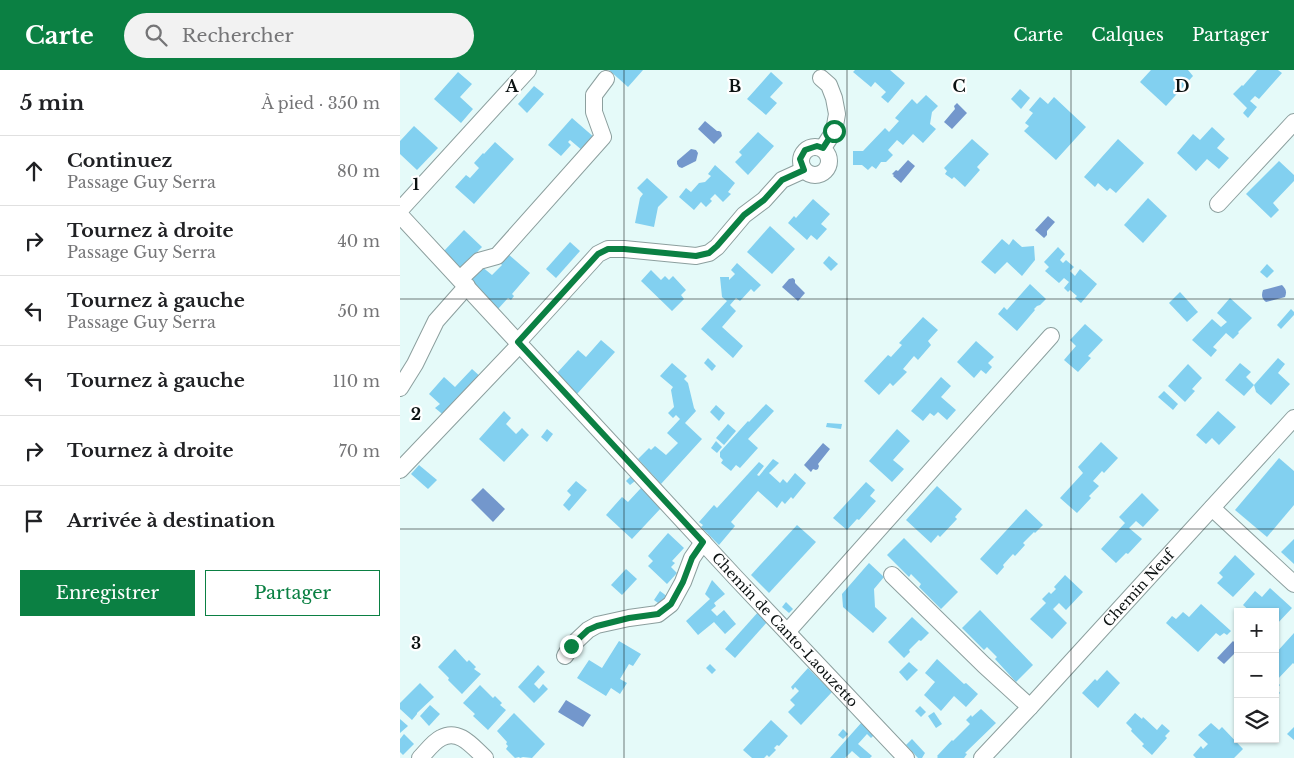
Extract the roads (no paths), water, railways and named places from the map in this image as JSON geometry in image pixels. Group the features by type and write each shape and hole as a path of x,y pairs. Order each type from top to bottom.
{"street":[{"path":"400,210 528,70"},
{"path":"400,470 519,343 598,254 608,249 696,256 709,253 744,215 764,200 782,180 804,170 800,159 805,150 817,146 823,148 834,131 837,114 834,98 829,85 821,78"},
{"path":"400,388 415,364 436,321 479,261 497,256 604,137 594,112 594,95 606,79"},
{"path":"1218,204 1294,122"},
{"name":"Chemin de Canto-Laouzetto","path":"400,215 906,758"},
{"path":"788,631 1051,336"},
{"name":"Chemin Neuf","path":"982,758 1294,418"},
{"path":"1212,508 1294,584"},
{"path":"565,656 571,646 588,630 629,618 658,614 671,604 683,582 692,558 703,542"},
{"path":"892,575 1030,707"},
{"path":"420,758 440,738 450,735 463,738 485,758"}],"water":[{"path":"957,103 967,113 952,129 944,122 955,109 954,106"},
{"path":"705,121 721,132 722,136 714,144 698,129"},
{"path":"691,149 696,150 698,153 696,161 682,168 679,167 677,161"},
{"path":"908,160 915,166 901,183 892,174 896,170 898,171"},
{"path":"1048,216 1055,222 1044,238 1035,230"},
{"path":"793,278 795,283 805,293 798,301 782,287 789,279"},
{"path":"1282,285 1286,291 1285,297 1266,302 1264,300 1262,296 1263,290"},
{"path":"823,443 830,449 818,464 818,469 813,469 811,472 804,465"},
{"path":"483,488 505,509 493,522 471,500"},
{"path":"1234,642 1234,654 1224,664 1217,658"},
{"path":"566,700 591,715 583,727 558,712"}]}
